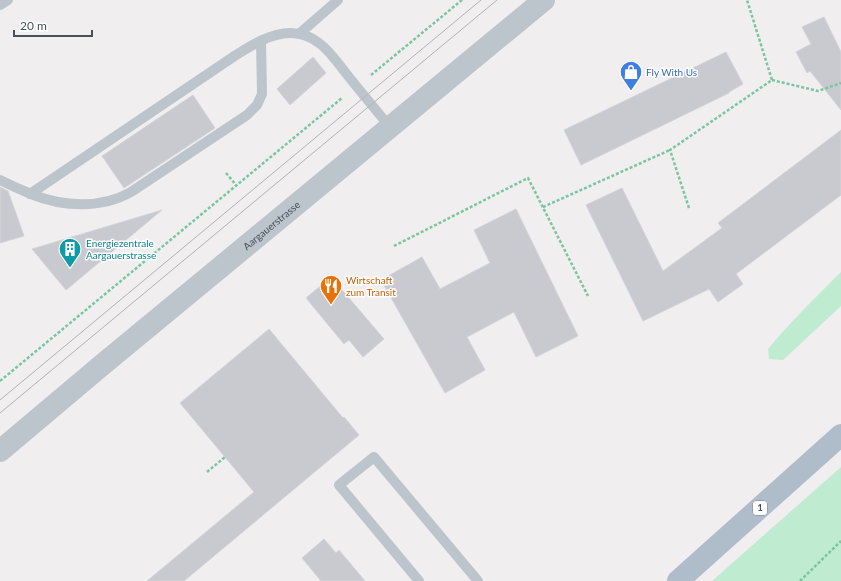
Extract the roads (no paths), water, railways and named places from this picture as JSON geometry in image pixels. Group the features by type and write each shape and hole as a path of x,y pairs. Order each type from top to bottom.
{"main road":[{"name":"1","path":"678,581 841,435"}],"street":[{"name":"Aargauerstrasse","path":"0,451 544,0"}],"lane":[{"path":"0,5 8,0"},
{"path":"299,34 338,0"},
{"path":"30,194 230,59 249,47 279,34 289,33 306,36 313,39 324,48 390,127"},
{"path":"0,180 30,194 54,201 73,204 94,204 114,200 132,192 247,115 257,105 262,94 261,41"},
{"path":"419,581 340,485 374,457 478,581"}],"tram line":[{"path":"0,400 481,0"},
{"path":"0,413 497,0"}],"place":[{"name":"Fly With Us","path":"631,92"},
{"name":"Energiezentrale Aargauerstrasse","path":"70,268"},
{"name":"Wirtschaft zum Transit","path":"331,306"}]}
